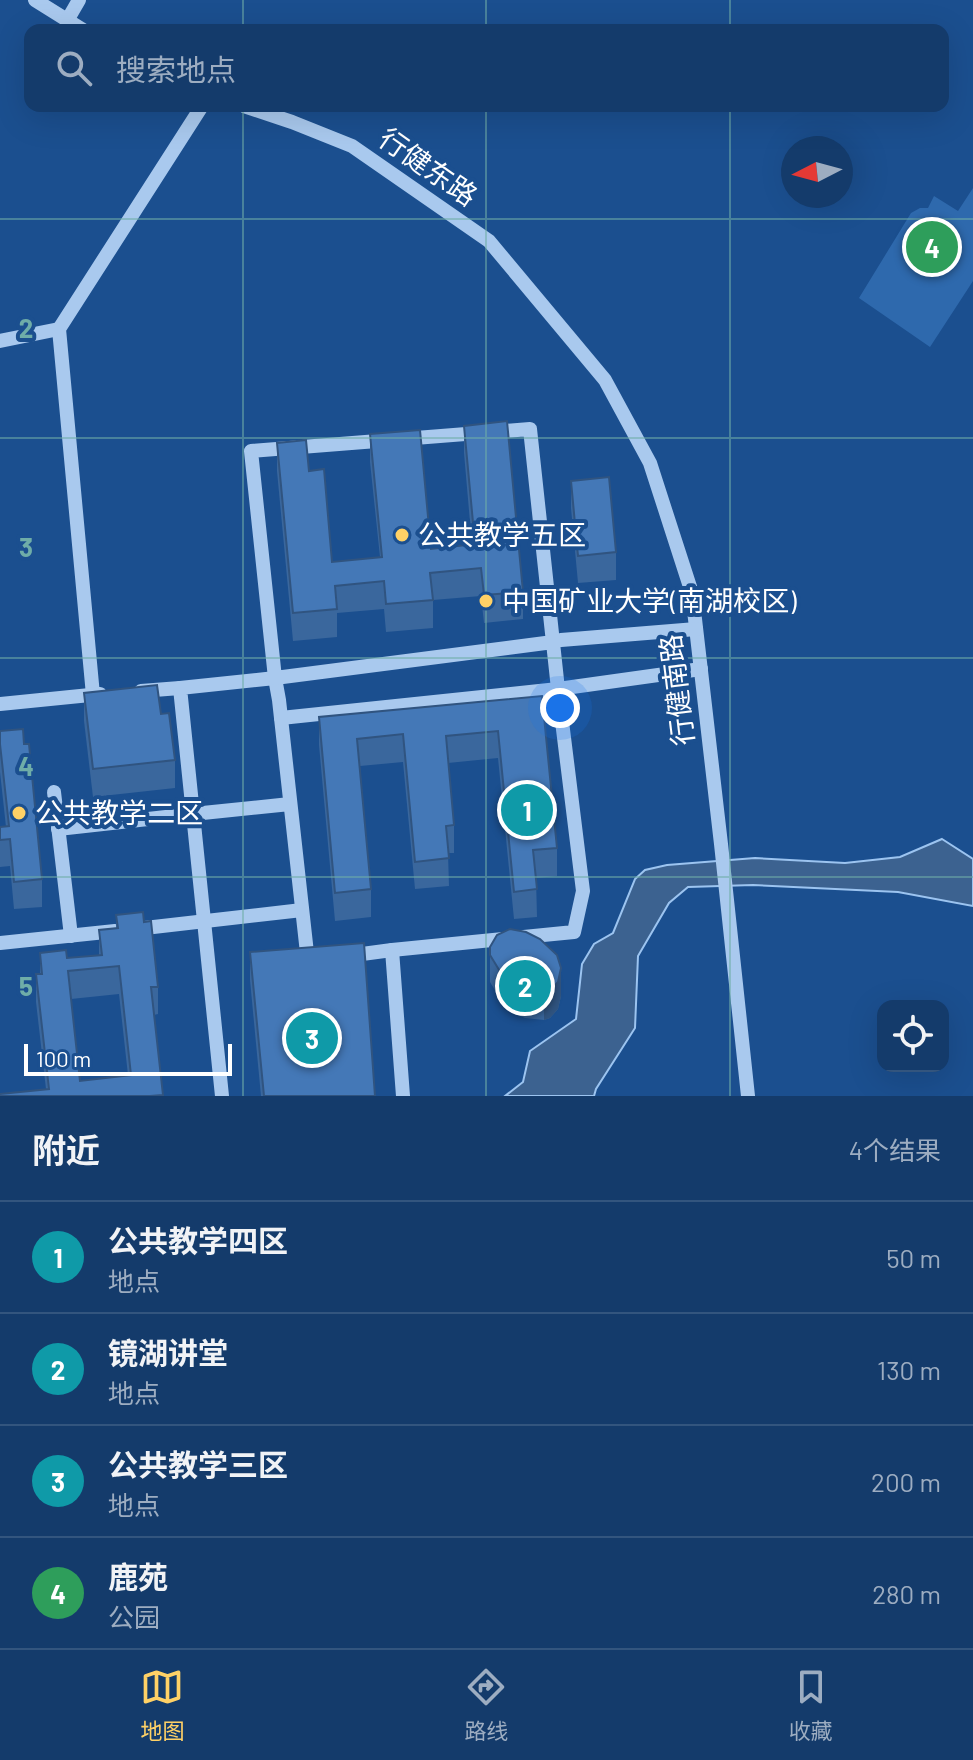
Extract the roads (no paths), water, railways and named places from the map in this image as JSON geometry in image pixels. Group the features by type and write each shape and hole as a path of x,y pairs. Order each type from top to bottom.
{"street":[{"path":"35,0 75,24"},
{"path":"68,19 79,0"},
{"path":"108,694 59,329 198,112"},
{"name":"行健东路","path":"262,112 352,146 489,241"},
{"name":"行健南路","path":"489,241 605,380 650,463 692,593 748,1096"},
{"path":"0,341 59,329"},
{"path":"530,429 553,642 583,891 574,932 392,950 308,962 251,451 530,429"},
{"path":"0,704 275,678 553,642 696,629"},
{"path":"281,718 558,689 701,669"},
{"path":"180,688 222,1096"},
{"path":"54,792 71,936"},
{"path":"58,829 290,804"},
{"path":"0,943 302,910"},
{"path":"392,950 403,1096"}],"place":[{"name":"鹿苑","path":"932,247"},
{"name":"公共教学五区","path":"402,535"},
{"name":"中国矿业大学(南湖校区)","path":"486,601"},
{"name":"公共教学四区","path":"527,810"},
{"name":"公共教学二区","path":"19,813"},
{"name":"镜湖讲堂","path":"525,986"},
{"name":"公共教学三区","path":"312,1038"}]}
